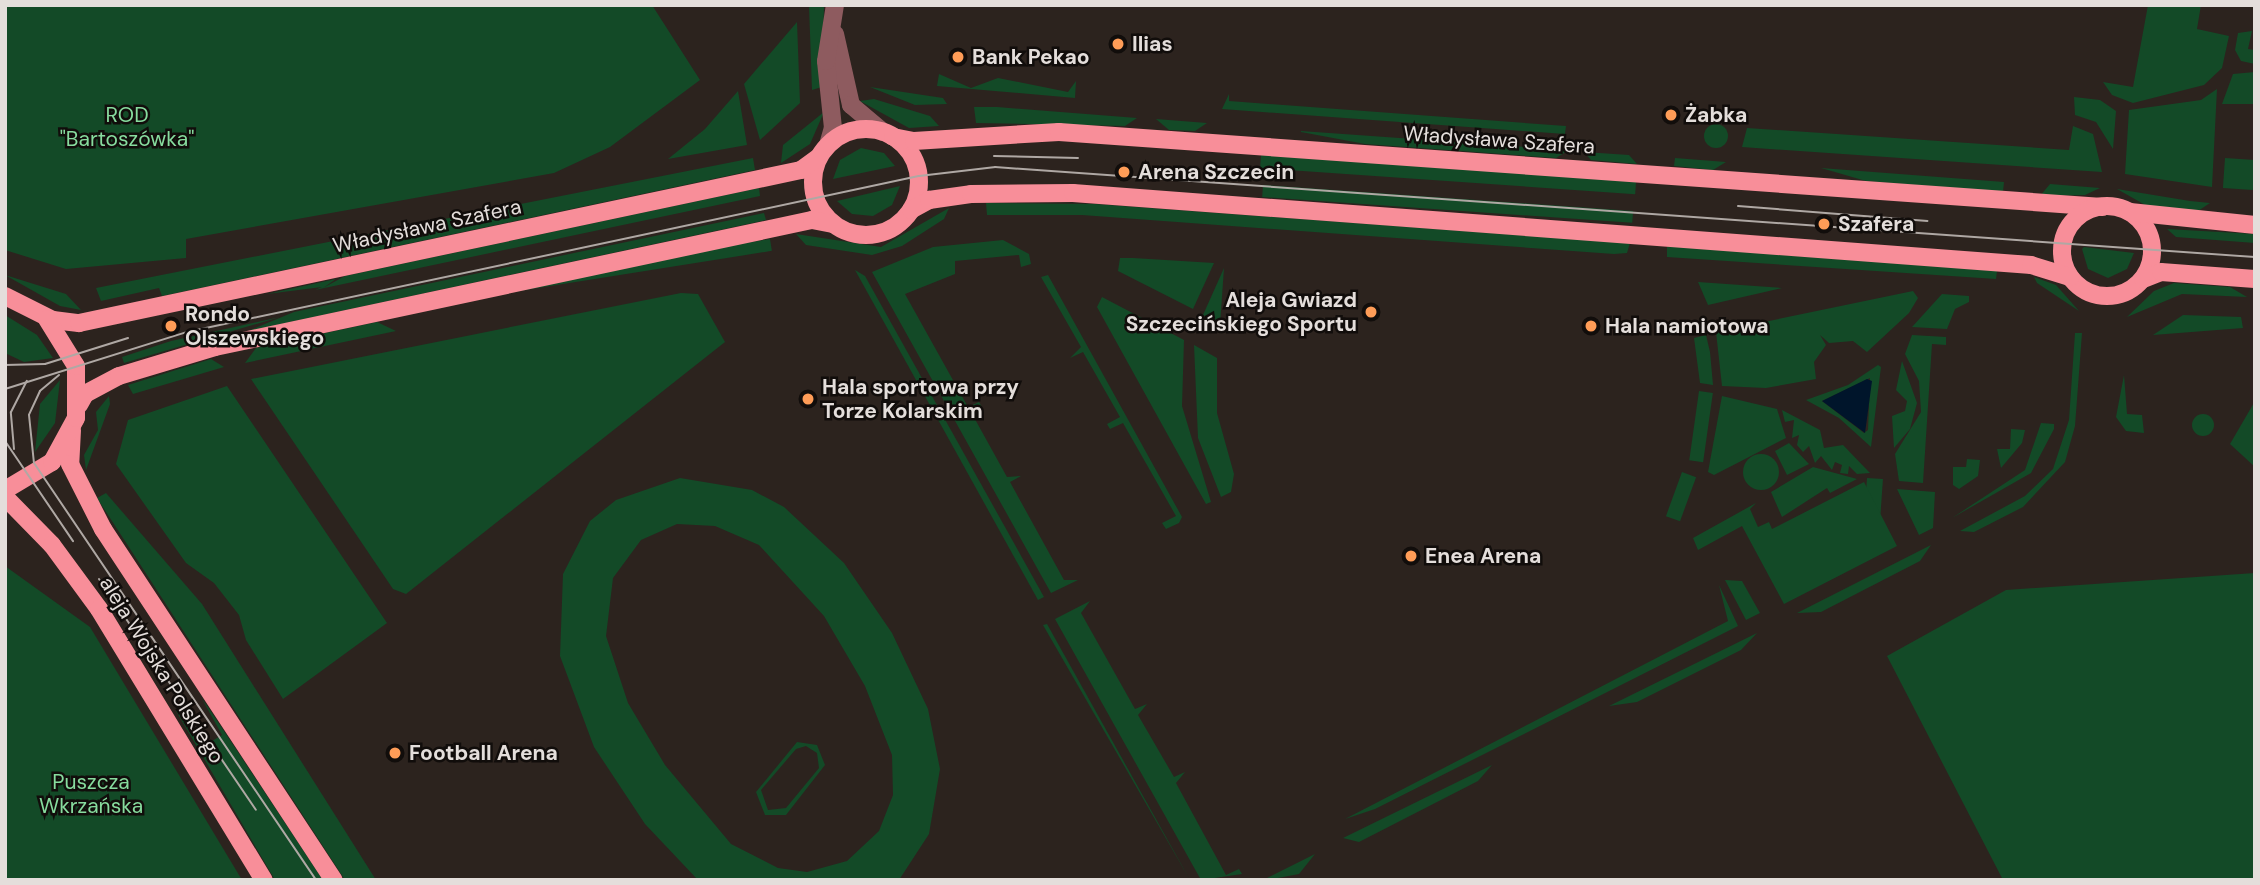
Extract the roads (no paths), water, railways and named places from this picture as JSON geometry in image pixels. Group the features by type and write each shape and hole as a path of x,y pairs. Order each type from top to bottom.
{"main road":[{"path":"833,224 814,195 824,151 853,131 888,135 918,170 911,210"},
{"name":"Władysława Szafera","path":"888,135 1059,132 2102,206"},
{"name":"Władysława Szafera","path":"42,314 66,324 86,322 801,170 824,151"},
{"path":"5,489 47,467 72,430 79,405 87,393 116,377 208,348 812,220 873,235 895,227 911,210 929,200 971,194 1073,193 2031,265 2070,277 2087,291 2108,296 2161,272 2255,279"},
{"path":"2070,277 2063,257 2067,232 2081,214 2102,206 2255,225"},
{"path":"2128,211 2151,239 2143,279"},
{"path":"5,296 42,314 55,328 74,361 79,405"},
{"name":"aleja Wojska Polskiego","path":"72,430 69,462 96,515 334,880"},
{"name":"aleja Wojska Polskiego","path":"5,497 52,545 99,609 264,880"}],"street":[{"path":"834,11 849,100 860,118 888,135"},
{"path":"824,151 833,128 826,65 834,11"}],"water":[{"path":"1867,379 1872,381 1865,433 1822,401"}],"tram line":[{"path":"994,156 1078,158"},
{"path":"5,389 187,332 919,176 995,167 2255,257"},
{"path":"1738,206 1927,221"},
{"path":"5,365 45,364 128,338"},
{"path":"59,375 40,391 29,415 34,463 316,880"},
{"path":"14,449 11,412 27,381"},
{"path":"5,441 73,541"},
{"path":"99,579 256,810"}],"place":[{"name":"Ilias","path":"1118,44"},
{"name":"Bank Pekao","path":"958,57"},
{"name":"Żabka","path":"1671,115"},
{"name":"Arena Szczecin","path":"1124,172"},
{"name":"Szafera","path":"1824,224"},
{"name":"Aleja Gwiazd Szczecińskiego Sportu","path":"1371,312"},
{"name":"Rondo Olszewskiego","path":"171,326"},
{"name":"Hala namiotowa","path":"1591,326"},
{"name":"Hala sportowa przy Torze Kolarskim","path":"808,399"},
{"name":"Enea Arena","path":"1411,556"},
{"name":"Football Arena","path":"395,753"}],"park label":[{"name":"ROD \"Bartoszówka\"","path":"127,127"},
{"name":"Puszcza Wkrzańska","path":"91,794"}]}
